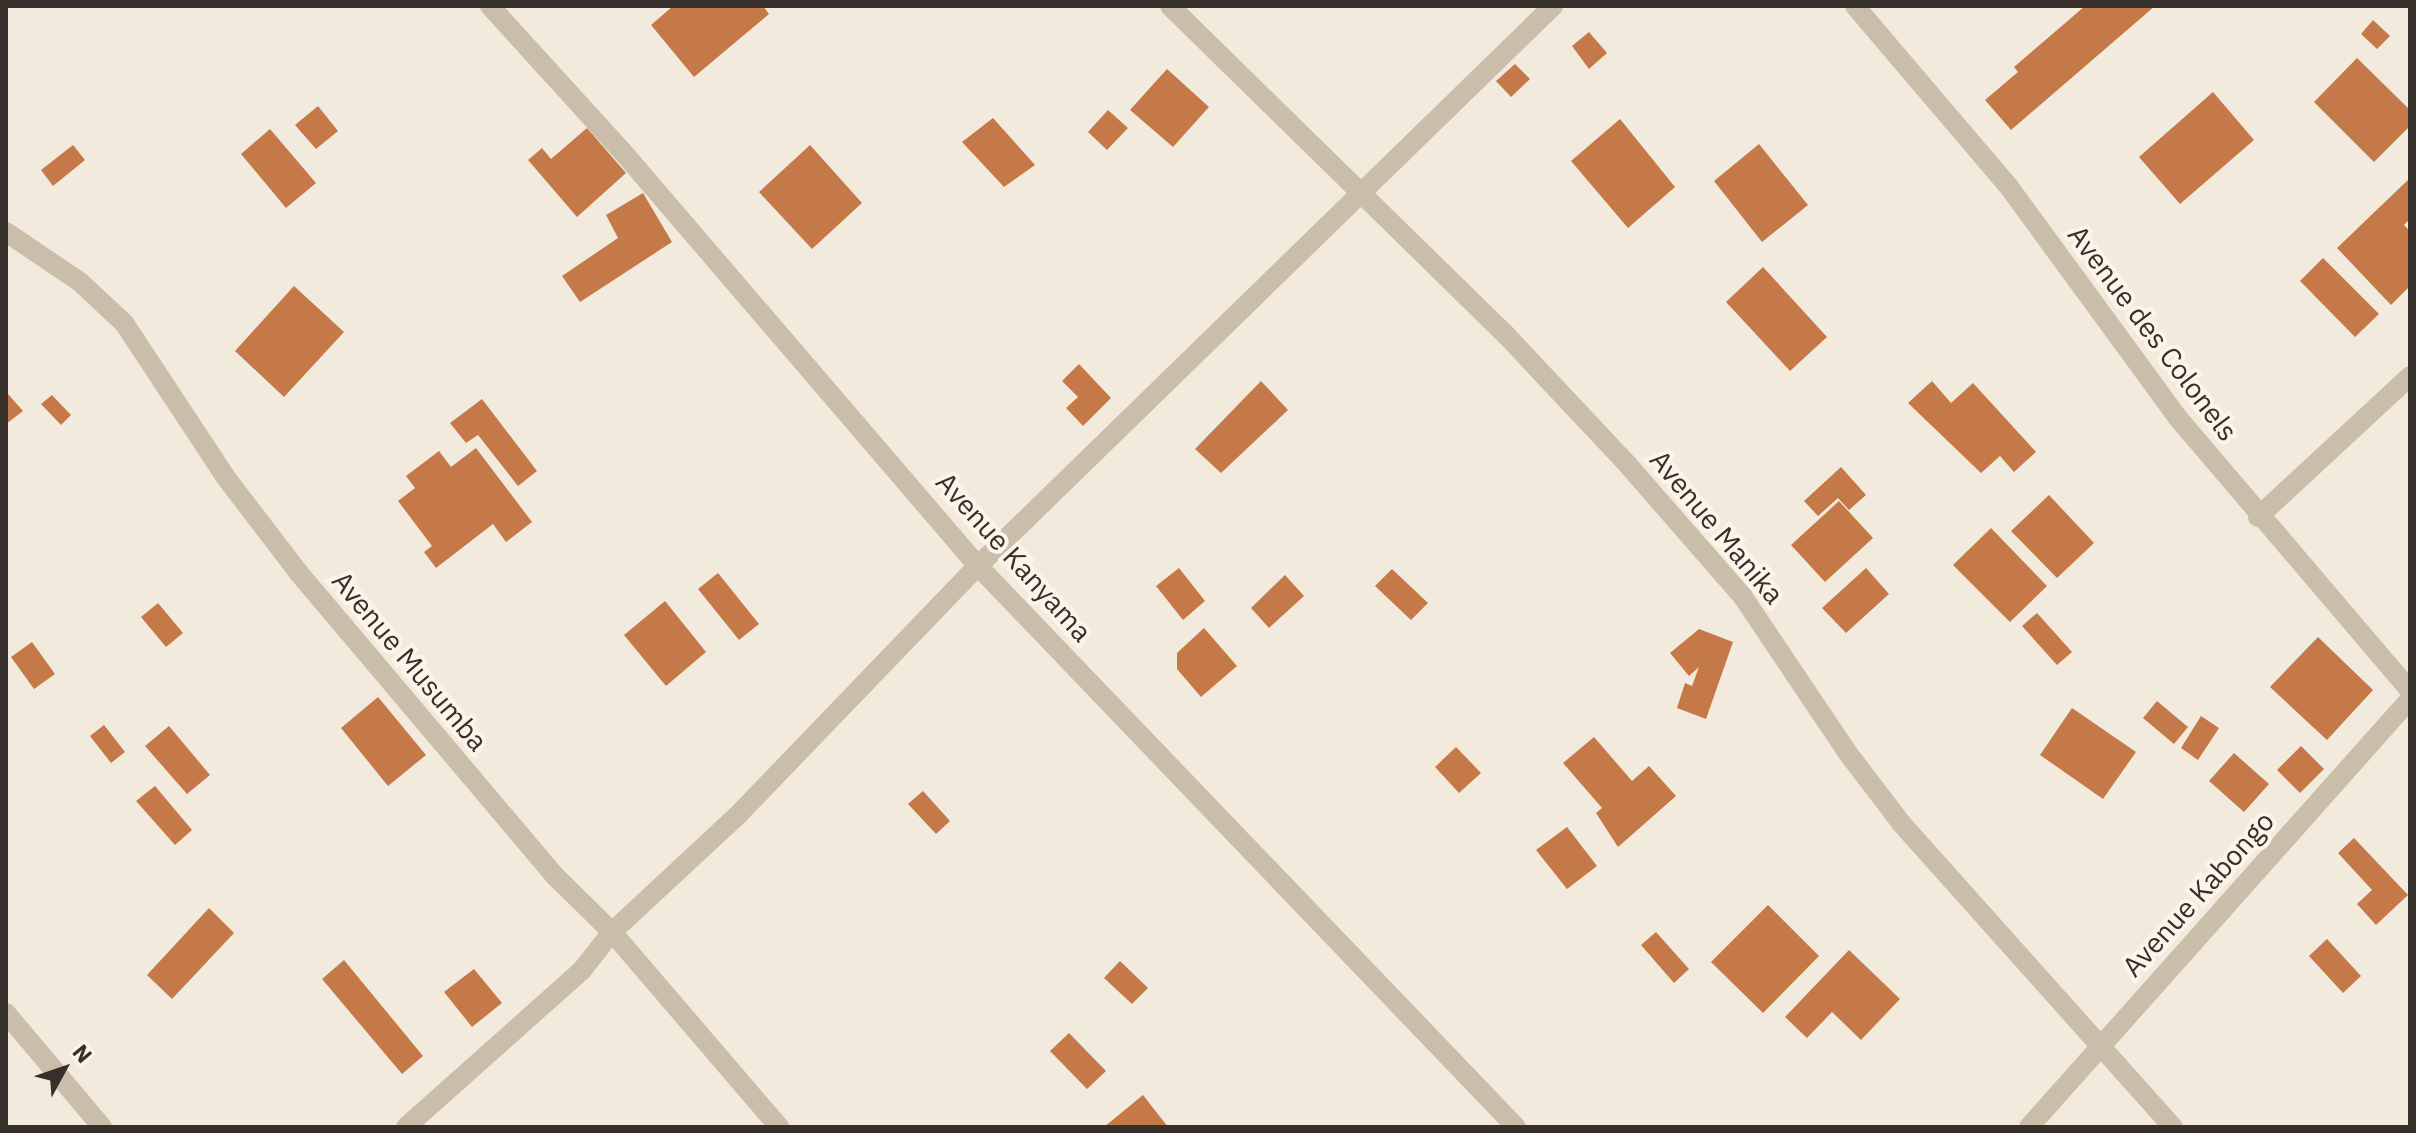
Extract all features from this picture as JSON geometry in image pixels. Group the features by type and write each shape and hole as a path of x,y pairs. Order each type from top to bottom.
{"street":[{"name":"Avenue Kanyama","path":"490,6 622,151 978,566 1516,1127"},
{"name":"Avenue Manika","path":"1170,6 1359,196 1507,336 1660,501 1743,597 1901,823 2173,1127"},
{"path":"406,1127 582,970 612,932 737,816 978,566 1553,6"},
{"name":"Avenue des Colonels","path":"1855,6 2009,187 2178,418 2258,517 2410,691"},
{"name":"Avenue Musumba","path":"6,232 80,282 124,323 227,479 298,572 555,876 612,932 779,1127"},
{"path":"2258,517 2410,376"},
{"name":"Avenue Kabongo","path":"2029,1127 2410,699"},
{"path":"6,1013 102,1127"}],"building":[{"path":"673,6 763,6 769,14 694,77 651,25"},
{"path":"2085,6 2155,6 2011,130 1985,100 2018,72 2014,67"},
{"path":"2373,20 2390,36 2377,49 2361,34"},
{"path":"1589,32 1607,53 1589,69 1572,46"},
{"path":"2357,58 2410,110 2410,126 2374,162 2314,102"},
{"path":"1515,64 1530,79 1511,97 1496,81"},
{"path":"1167,69 1209,107 1173,147 1130,110"},
{"path":"2213,92 2254,140 2180,204 2139,157"},
{"path":"318,106 338,131 316,149 295,125"},
{"path":"1108,110 1128,128 1107,150 1088,132"},
{"path":"993,118 1035,165 1004,187 962,142"},
{"path":"1620,119 1675,187 1628,228 1571,161"},
{"path":"587,128 626,173 577,217 528,160 542,148 551,159"},
{"path":"270,129 316,183 286,208 241,154"},
{"path":"1759,144 1808,205 1762,242 1714,181"},
{"path":"73,145 85,160 53,186 41,170"},
{"path":"810,145 862,203 812,249 759,192"},
{"path":"2410,178 2410,219 2404,225 2410,231 2410,286 2391,305 2337,248"},
{"path":"643,193 672,242 580,302 562,276 618,238 606,215"},
{"path":"2323,258 2379,314 2355,337 2300,281"},
{"path":"1763,267 1827,337 1790,371 1726,302"},
{"path":"294,286 344,332 284,397 235,351"},
{"path":"1079,364 1111,398 1083,426 1066,408 1078,397 1062,381"},
{"path":"1261,381 1288,410 1221,473 1195,449"},
{"path":"1932,381 1951,403 1973,383 2036,452 2014,472 2000,456 1981,473 1908,403"},
{"path":"8,394 23,411 6,424 6,396"},
{"path":"52,395 71,415 61,425 41,404"},
{"path":"482,399 537,471 518,486 478,435 466,443 450,423"},
{"path":"476,448 532,522 506,542 493,524 436,568 424,552 432,546 398,501 415,488 406,476 439,451 451,467"},
{"path":"1841,467 1866,495 1849,510 1838,498 1818,516 1804,501"},
{"path":"2049,495 2094,543 2057,578 2011,531"},
{"path":"1839,501 1873,538 1825,582 1791,545"},
{"path":"1991,528 2047,586 2010,622 1953,565"},
{"path":"1179,568 1205,601 1183,620 1156,586"},
{"path":"1866,568 1889,594 1846,633 1822,608"},
{"path":"1392,569 1428,603 1411,620 1375,586"},
{"path":"718,573 759,624 739,640 698,589"},
{"path":"1285,575 1304,596 1269,628 1251,608"},
{"path":"665,601 706,652 666,686 624,635"},
{"path":"158,603 183,633 166,647 141,617"},
{"path":"2037,613 2072,652 2057,665 2022,626"},
{"path":"1204,628 1237,666 1201,697 1177,669 1177,653"},
{"path":"1699,629 1733,642 1706,719 1677,708 1685,683 1692,686 1699,667 1689,676 1670,653"},
{"path":"2318,637 2373,690 2327,740 2270,687"},
{"path":"32,642 55,674 34,689 11,657"},
{"path":"378,697 426,755 388,786 341,728"},
{"path":"2157,701 2188,727 2174,744 2143,718"},
{"path":"2072,708 2136,752 2103,799 2040,755"},
{"path":"2201,716 2219,728 2198,760 2181,748"},
{"path":"104,725 125,752 111,763 90,736"},
{"path":"169,726 210,775 187,794 145,746"},
{"path":"1594,737 1632,781 1649,766 1676,796 1618,847 1596,813 1602,808 1563,763"},
{"path":"2301,746 2324,769 2300,793 2277,770"},
{"path":"1456,747 1481,773 1459,793 1435,767"},
{"path":"2234,753 2269,784 2244,812 2209,781"},
{"path":"155,786 192,830 175,845 136,801"},
{"path":"923,791 950,821 936,834 908,804"},
{"path":"1567,827 1597,866 1567,889 1536,850"},
{"path":"2354,838 2408,895 2376,925 2357,904 2372,890 2338,853"},
{"path":"1768,905 1819,956 1763,1013 1711,962"},
{"path":"209,908 234,933 172,999 147,975"},
{"path":"1656,932 1689,969 1674,983 1641,945"},
{"path":"2327,939 2361,976 2343,993 2309,956"},
{"path":"1849,950 1900,999 1861,1040 1832,1012 1807,1038 1785,1017"},
{"path":"344,960 423,1056 402,1074 322,979"},
{"path":"1120,961 1148,988 1132,1004 1104,978"},
{"path":"474,969 502,1003 472,1027 444,992"},
{"path":"1069,1033 1106,1071 1087,1089 1050,1051"},
{"path":"1143,1095 1168,1127 1104,1127"}]}
